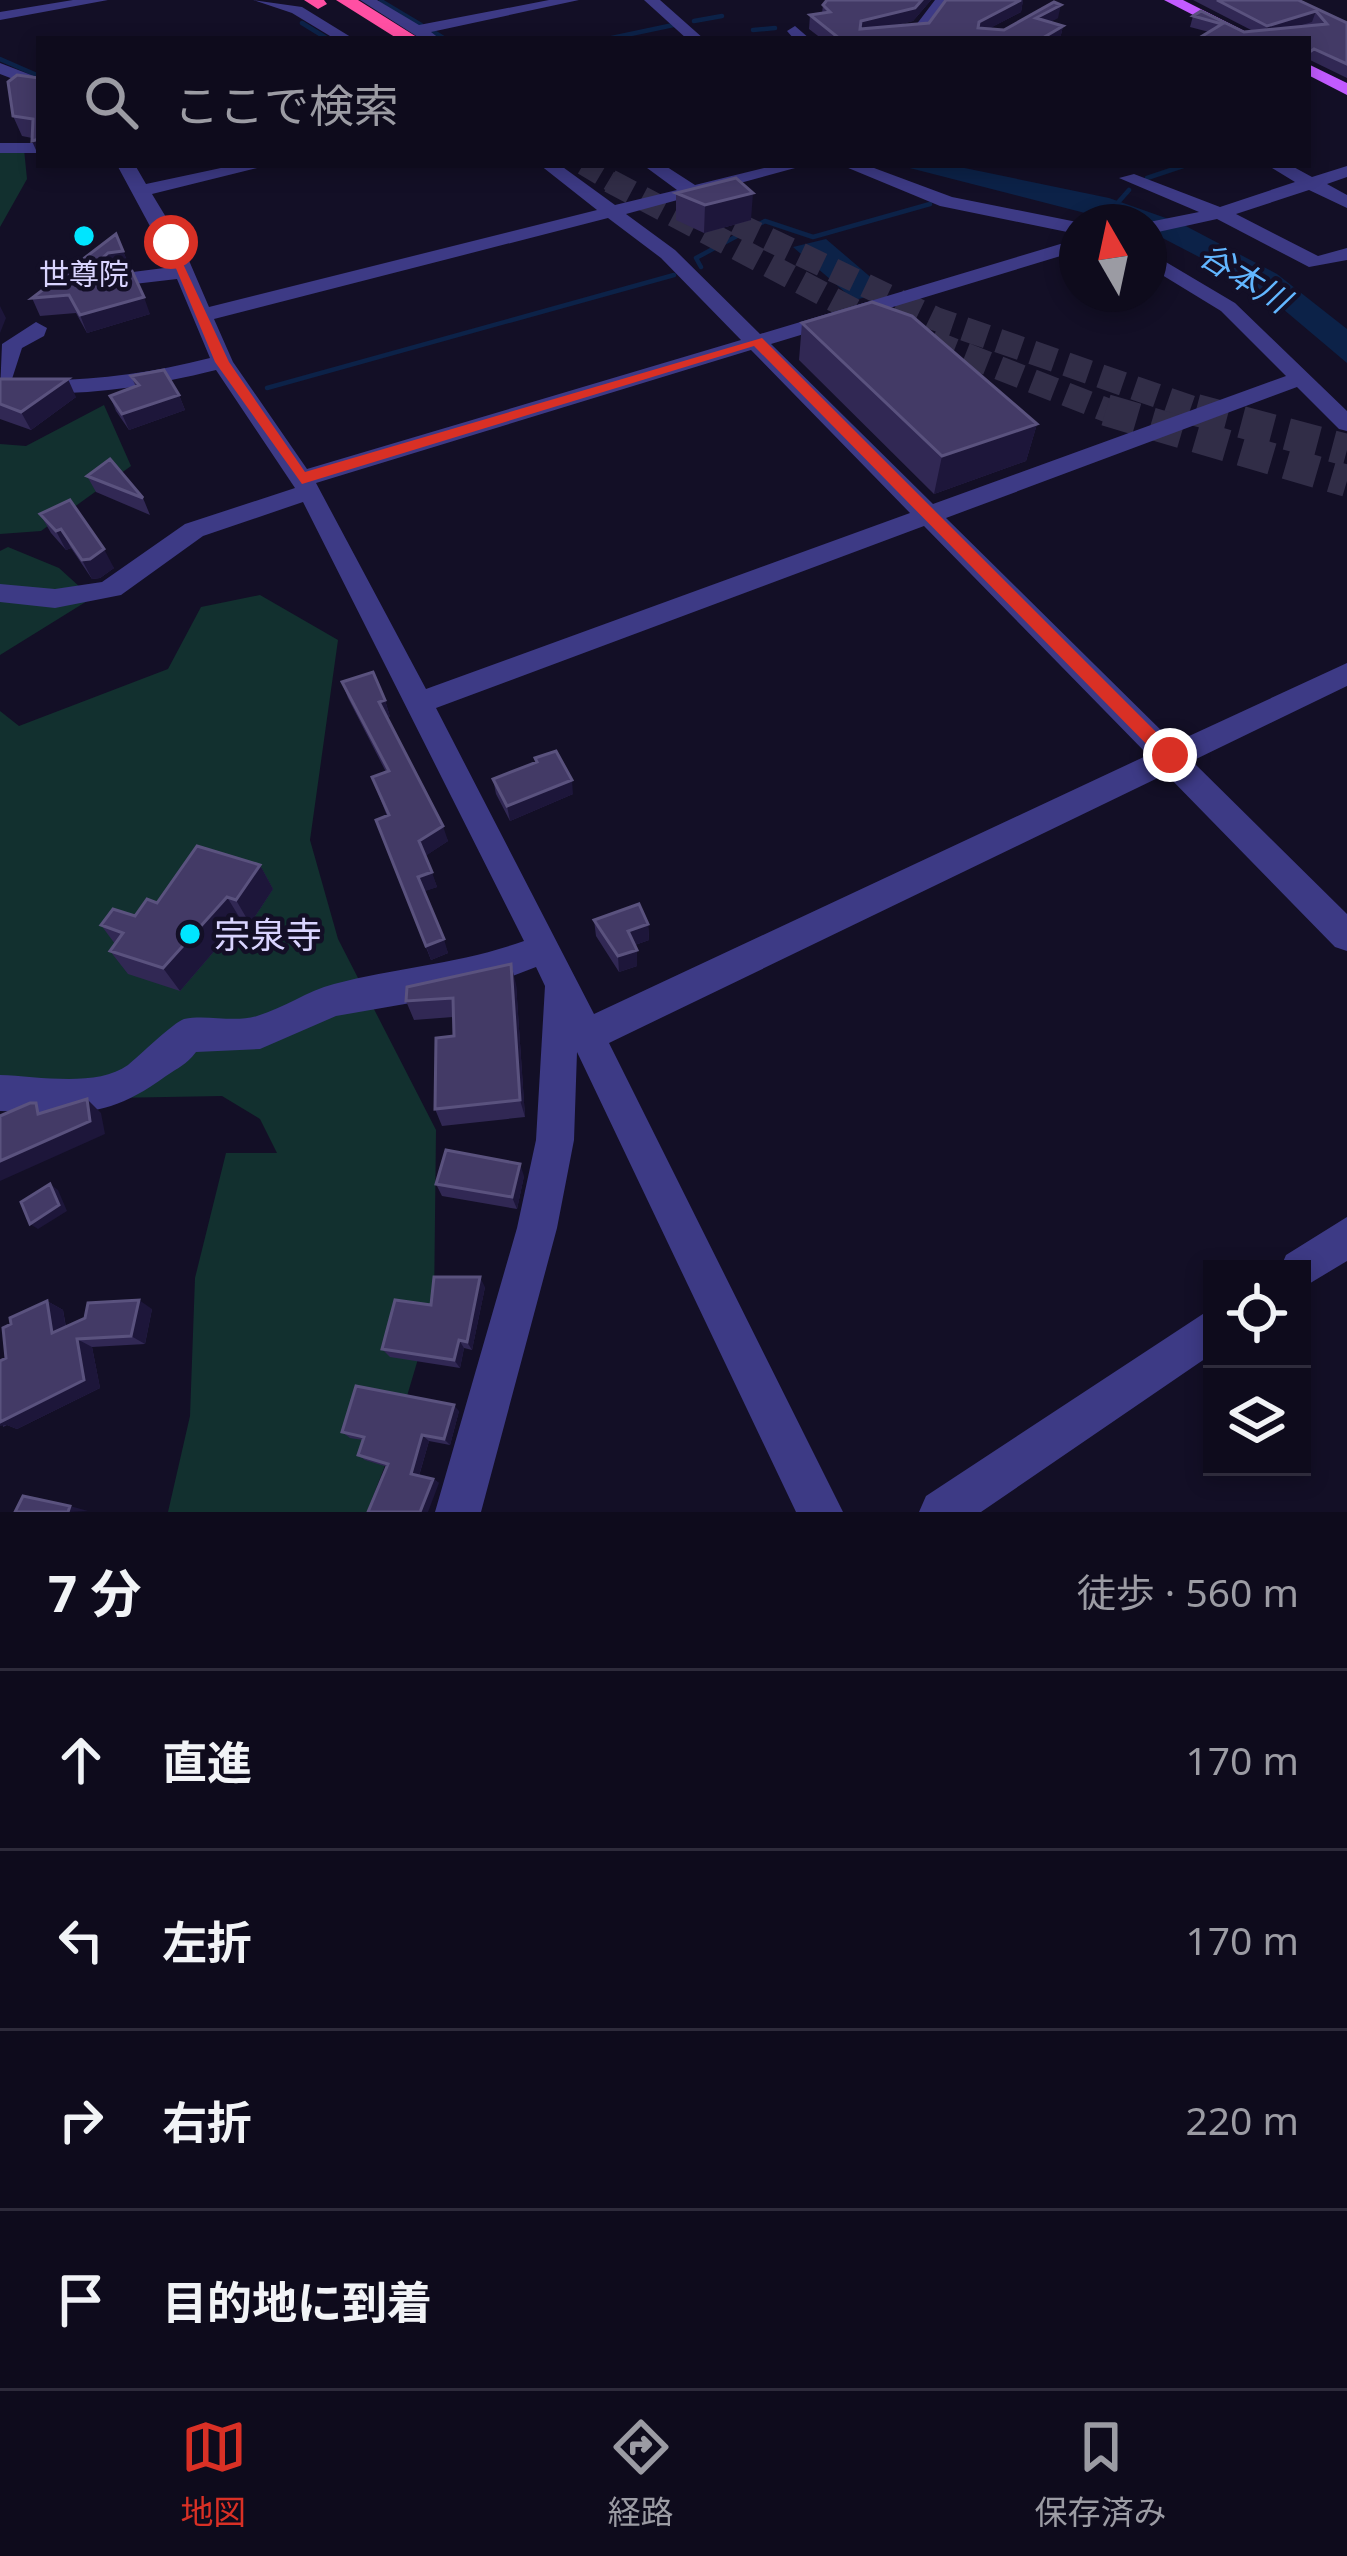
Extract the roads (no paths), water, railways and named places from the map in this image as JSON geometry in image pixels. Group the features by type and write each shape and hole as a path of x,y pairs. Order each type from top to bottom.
{"highway":[{"path":"345,0 414,34"},
{"path":"314,1 371,36"}],"main road":[{"path":"1171,0 1246,36"},
{"path":"1311,71 1347,90"}],"street":[{"path":"0,16 101,0"},
{"path":"260,0 297,10 341,36"},
{"path":"368,0 414,34 572,0"},
{"path":"651,0 693,36"},
{"path":"921,29 942,0"},
{"path":"885,36 921,29 933,36"},
{"path":"0,68 36,83"},
{"path":"0,148 36,148"},
{"path":"231,168 134,178 183,272 222,362 306,485 545,949 561,991 820,1512"},
{"path":"553,168 616,211 757,341 1347,936"},
{"path":"657,168 692,191"},
{"path":"200,316 785,168"},
{"path":"858,168 947,202 1059,224"},
{"path":"1282,168 1347,202"},
{"path":"1154,169 1128,178 1316,263 1347,254"},
{"path":"1167,224 1216,214 1347,171"},
{"path":"0,593 42,602 98,591 141,573 154,557 195,530 306,485 1059,250"},
{"path":"1167,268 1214,295 1304,377 1347,424"},
{"path":"117,280 183,272"},
{"path":"36,328 33,336 13,344 0,383 65,389 132,384 222,362"},
{"path":"415,704 1304,377"},
{"path":"586,1036 1347,674"},
{"path":"0,1093 124,1090 144,1080 156,1061 170,1058 187,1035 232,1037 260,1032 333,1000 468,977 545,949"},
{"path":"458,1512 537,1228 555,1140 561,991"},
{"path":"1311,1262 1347,1237"},
{"path":"942,1512 1203,1335"}],"water":[{"path":"910,168 964,168 1126,204 1059,206"},
{"name":"谷本川","path":"1167,218 1277,274 1347,329 1347,363 1257,287 1167,240"},
{"path":"826,239 888,292 854,300 793,247"}],"waterway":[{"path":"381,1 421,25"},
{"path":"694,21 722,16"},
{"path":"302,23 323,36"},
{"path":"621,36 678,24"},
{"path":"753,30 775,28"},
{"path":"432,31 440,36"},
{"path":"0,59 36,75"},
{"path":"1147,178 1177,168"},
{"path":"1117,204 1129,190"},
{"path":"701,267 696,258 765,221 813,237 930,204"},
{"path":"267,388 674,275"}],"tunnel":[{"path":"588,168 615,184"},
{"path":"610,181 859,313 1107,410"},
{"path":"703,208 936,319 1206,413"},
{"path":"1107,410 1347,481"},
{"path":"1107,410 1114,413"},
{"path":"1196,410 1206,413"},
{"path":"1206,413 1347,450"}],"place":[{"name":"世尊院","path":"84,236"},
{"name":"宗泉寺","path":"190,934"}]}
